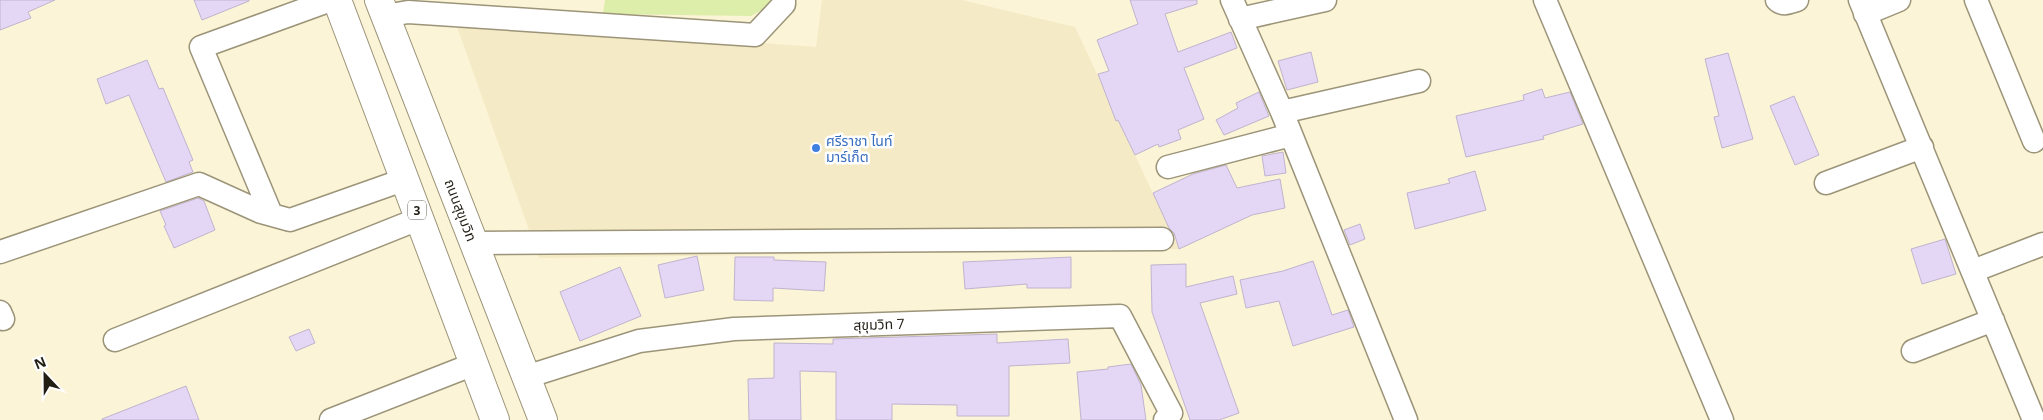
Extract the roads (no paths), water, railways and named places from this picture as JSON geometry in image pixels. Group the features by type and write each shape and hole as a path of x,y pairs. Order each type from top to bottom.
{"highway":[{"name":"3","path":"337,0 421,218 495,420"},
{"name":"ถนนสุขุมวิท","path":"382,8 543,420"}],"street":[{"path":"271,214 201,47 331,0"},
{"path":"382,8 408,12 754,35 784,4 784,0"},
{"path":"1325,0 1236,10 1282,112 1406,420"},
{"path":"1545,0 1722,420"},
{"path":"1777,0 1780,3 1797,0"},
{"path":"1899,0 1863,7 2034,420"},
{"path":"1976,0 2034,141"},
{"path":"1282,112 1419,81"},
{"path":"1168,167 1291,135"},
{"path":"1826,183 1922,148"},
{"path":"0,252 199,184 262,212 290,220 406,179"},
{"path":"115,340 421,218"},
{"path":"474,243 1162,239"},
{"path":"1973,271 2043,244"},
{"name":"สุขุมวิท 7","path":"526,377 639,341 734,329 1120,316 1171,413 1165,420"},
{"path":"1913,351 1993,320"},
{"path":"332,420 474,364"}],"place":[{"name":"ศรีราชา ไนท์ มาร์เก็ต","path":"816,148"}]}
